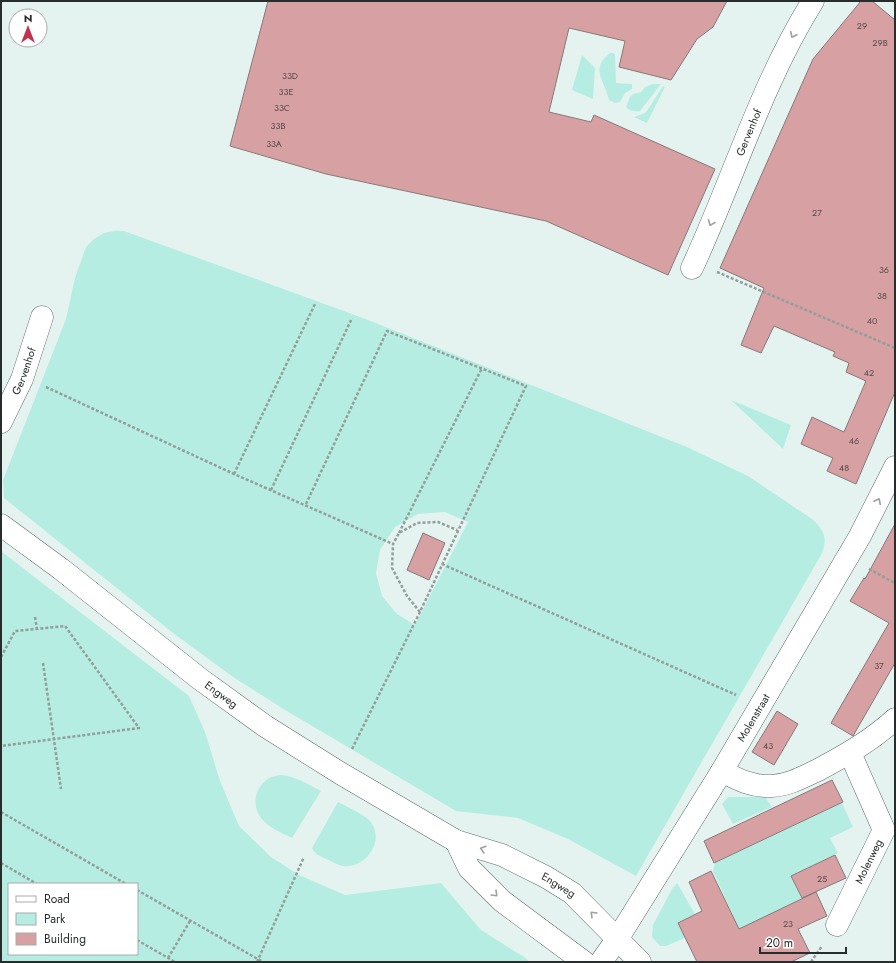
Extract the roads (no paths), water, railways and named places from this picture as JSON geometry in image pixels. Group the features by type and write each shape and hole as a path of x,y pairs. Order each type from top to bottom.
{"street":[{"name":"Gervenhof","path":"693,265 770,83 798,25 813,1"},
{"name":"Gervenhof","path":"1,422 22,379 42,317"},
{"name":"Molenstraat","path":"601,962 618,938 722,771 860,536 895,467"},
{"name":"Engweg","path":"1,525 61,569 200,679 265,726 340,773 456,841 502,855 546,877 572,893 640,962"},
{"path":"722,771 739,780 756,785 783,785 797,780 850,753 874,737 895,719"},
{"name":"Molenweg","path":"837,925 884,830 850,753"},
{"path":"456,841 469,868 502,901 584,962"}]}
